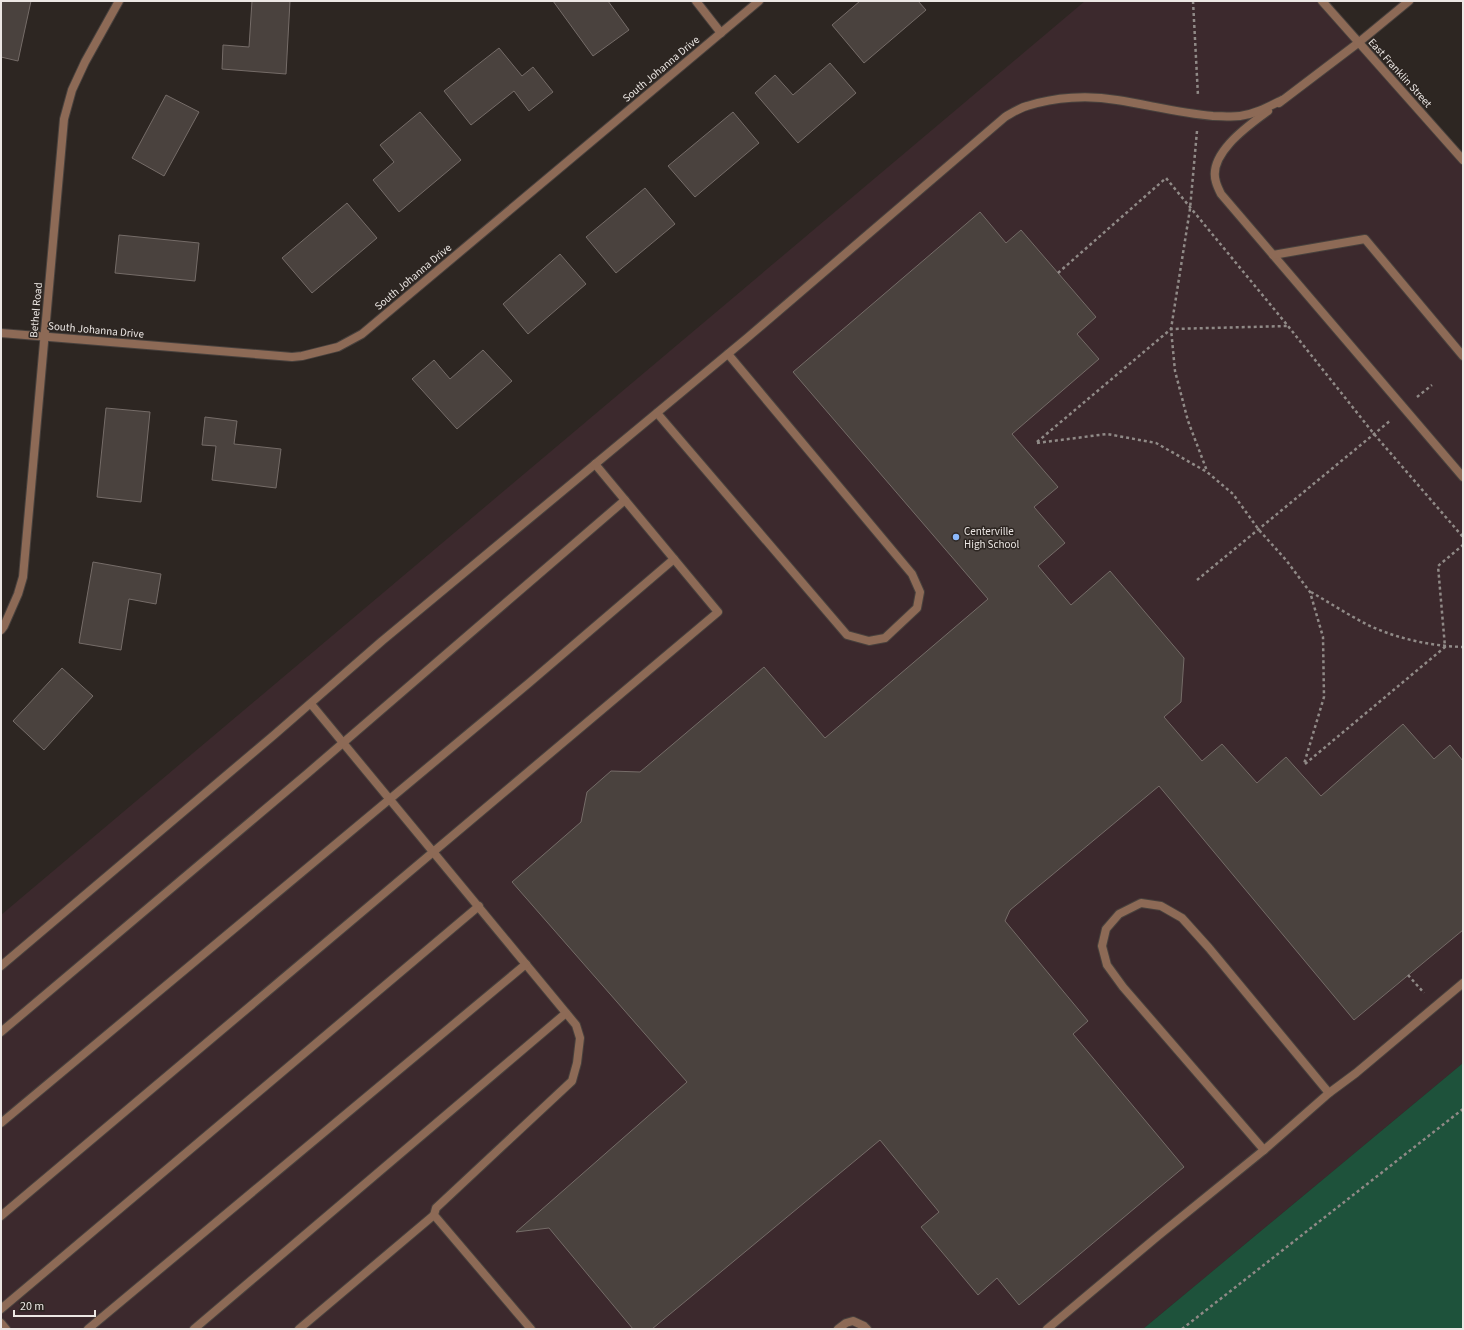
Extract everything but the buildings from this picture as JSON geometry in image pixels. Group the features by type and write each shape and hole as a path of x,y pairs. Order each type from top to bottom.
{"street":[{"name":"Bethel Road","path":"1,630 18,594 23,577 64,119 72,90 85,62 119,1"},
{"path":"696,1 721,33"},
{"name":"South Johanna Drive","path":"1,333 292,357 338,347 362,334 759,1"},
{"name":"East Franklin Street","path":"1322,1 1463,160"},
{"path":"1409,1 1358,43 1240,133 1220,156 1215,168 1215,181 1221,194 1463,477"},
{"path":"1,966 311,704 382,641 509,534 728,354 1005,117 1025,106 1048,100 1082,97 1116,100 1162,110 1199,115 1240,116 1262,111 1282,100"},
{"path":"1273,254 1365,239 1463,356"},
{"path":"657,413 847,635 869,641 885,638 917,608 920,592 912,574 728,354"},
{"path":"1,1216 718,612 595,464"},
{"path":"1,1032 344,742 625,500"},
{"path":"1,1123 529,684 674,559"},
{"path":"299,1329 434,1215 436,1208 572,1081 577,1063 580,1038 576,1025 566,1012 311,704"},
{"path":"1264,1150 1123,987 1107,965 1102,946 1106,929 1119,914 1141,903 1161,906 1182,918 1209,948 1329,1093"},
{"path":"1,1309 479,906"},
{"path":"88,1329 526,964"},
{"path":"1047,1329 1463,983"},
{"path":"194,1329 566,1012"},
{"path":"434,1215 531,1329"},
{"path":"838,1329 846,1323 853,1321 867,1329"},
{"path":"1,1323 6,1329"}],"path":[{"path":"1194,1 1199,115 1190,209 1171,329 1175,371 1188,421 1207,472"},
{"path":"1058,273 1166,178 1288,326 1374,434 1463,537"},
{"path":"1288,326 1171,329 1036,443 1107,434 1156,443 1207,472 1233,494 1259,530 1286,560 1310,592 1324,637 1324,697 1304,764 1445,647"},
{"path":"1415,400 1432,385"},
{"path":"1198,580 1392,419"},
{"path":"1445,647 1438,566 1463,545"},
{"path":"1310,592 1370,626 1410,640 1445,647 1463,647"},
{"path":"1408,976 1436,1006"},
{"path":"1182,1329 1463,1108"}],"shaded area":[{"name":"Centerville High School","path":"1085,1 1322,1 1463,160 1463,1063 1143,1329 1,1329 1,915"}],"green space":[{"path":"1463,1063 1463,1329 1143,1329"}],"place":[{"name":"Centerville High School","path":"956,537"}]}
